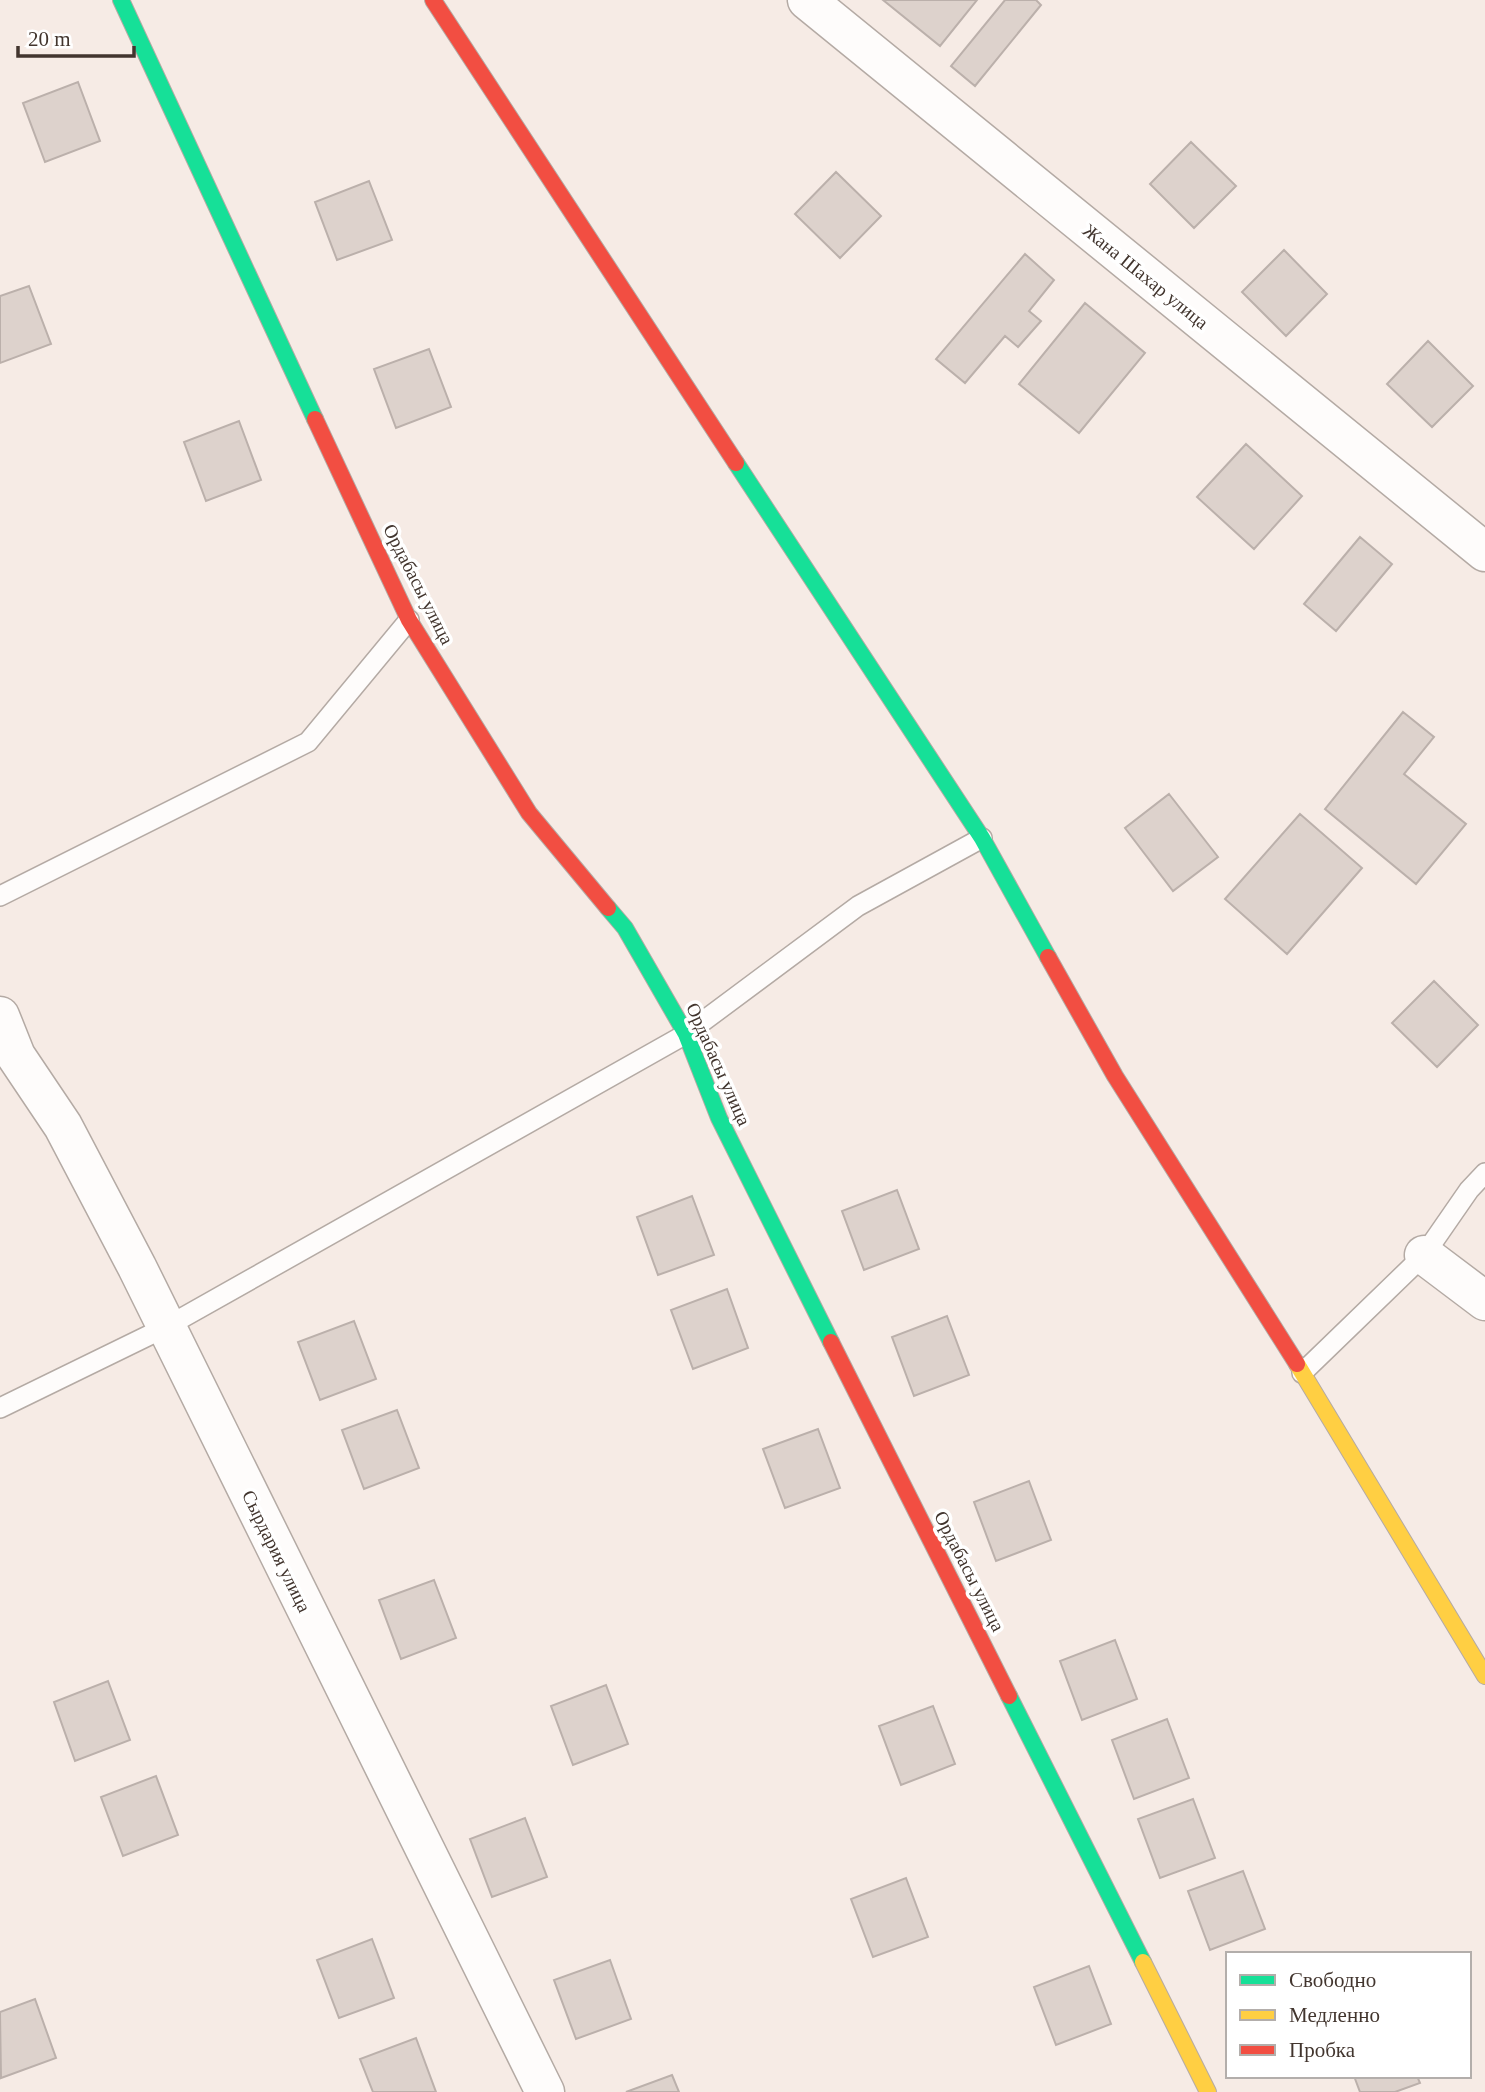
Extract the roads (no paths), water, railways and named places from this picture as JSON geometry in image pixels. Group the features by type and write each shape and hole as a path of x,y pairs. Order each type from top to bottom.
{"street":[{"name":"Ордабасы улица","path":"121,0 409,620 528,813 625,928 686,1034 719,1118 1208,2092"},
{"path":"433,0 982,838 1115,1076 1302,1373 1485,1676"},
{"name":"Жана Шахар улица","path":"807,0 1485,552"},
{"name":"Сырдария улица","path":"0,1016 16,1056 63,1126 137,1266 545,2092"},
{"path":"1424,1255 1485,1301"}],"lane":[{"path":"0,896 308,742 409,620"},
{"path":"0,1408 166,1327 686,1034 858,906 982,838"},
{"path":"1302,1373 1424,1255 1469,1190 1485,1173"}]}
